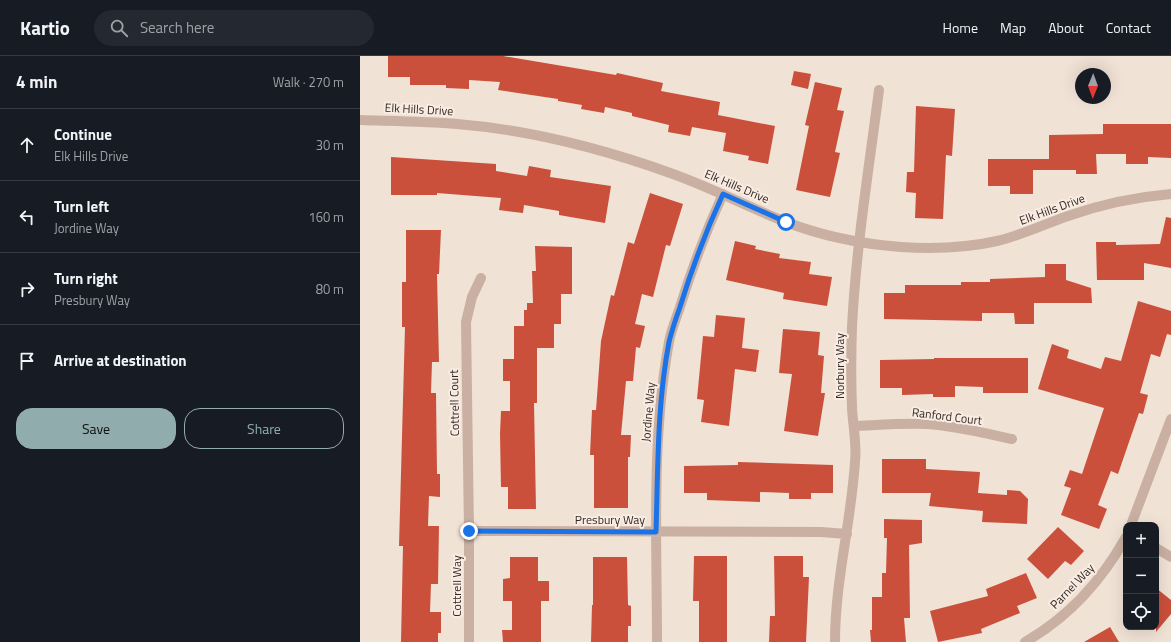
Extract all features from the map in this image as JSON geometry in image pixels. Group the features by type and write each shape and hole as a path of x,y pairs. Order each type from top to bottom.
{"street":[{"name":"Norbury Way","path":"834,642 838,583 847,534 856,460 851,366 852,325 860,242 879,90"},
{"name":"Elk Hills Drive","path":"360,120 458,124 518,132 555,139 616,155 674,174 786,222 811,231 860,242 902,247 929,248 995,241 1021,234 1070,215 1108,204 1146,196 1171,194"},
{"name":"Jordine Way","path":"657,642 656,532 658,431 661,395 670,340 690,272 703,238 723,194"},
{"name":"Cottrell Court","path":"469,531 466,322 472,297 481,278"},
{"path":"1132,522 1171,419"},
{"name":"Ranford Court","path":"854,426 928,424 1012,438"},
{"name":"Presbury Way","path":"469,531 821,532 847,534"},
{"name":"Cottrell Way","path":"469,531 469,642"},
{"name":"Parnel Way","path":"1025,642 1058,619 1092,588 1112,562 1123,542"},
{"path":"1159,550 1171,557"}],"building":[{"path":"388,56 503,56 616,75 617,73 663,83 661,91 720,102 718,115 775,126 768,164 748,160 749,156 723,151 726,133 692,127 690,136 668,132 669,125 632,116 632,113 605,107 604,113 581,109 582,105 558,101 558,99 498,90 500,82 469,80 469,89 446,88 446,85 410,85 410,77 388,77"},
{"path":"794,71 811,74 808,89 791,85"},
{"path":"815,82 842,88 837,110 844,111 835,152 840,153 830,197 796,190 809,126 805,125"},
{"path":"916,106 955,109 952,156 946,155 943,219 915,218 916,193 906,192 907,172 914,172"},
{"path":"1103,124 1171,124 1171,158 1148,157 1148,164 1126,164 1126,154 1096,154 1097,174 1076,174 1076,170 1033,170 1033,194 1010,194 1010,186 988,186 988,159 1049,159 1049,135 1103,134"},
{"path":"391,157 496,164 496,171 527,176 529,166 551,170 550,177 611,186 605,223 559,215 559,211 524,205 523,213 499,210 501,198 437,193 437,195 391,195"},
{"path":"650,193 683,204 670,246 666,245 653,297 642,294 635,324 645,326 640,348 636,347 633,381 626,381 621,435 631,435 630,457 628,457 628,508 594,508 594,455 590,455 592,410 596,410 601,341 611,295 614,296 628,242 634,244"},
{"path":"1166,217 1171,218 1171,268 1144,263 1144,280 1097,280 1096,242 1116,242 1116,245 1160,244"},
{"path":"406,230 441,230 439,274 437,274 439,362 432,362 431,393 436,393 437,474 440,474 440,497 429,496 428,526 439,526 438,584 431,584 430,612 441,612 441,633 438,633 438,642 401,642 403,546 399,546 405,327 402,327 402,282 406,282"},
{"path":"735,241 756,246 755,249 780,254 779,258 811,262 809,274 832,277 827,306 783,299 784,293 726,280"},
{"path":"535,246 572,247 572,294 561,294 561,324 554,324 554,348 537,348 537,403 534,403 536,509 508,509 508,487 501,487 500,434 501,411 510,411 510,381 503,381 503,359 514,359 514,326 524,326 524,310 527,310 527,303 533,303 532,271 536,271"},
{"path":"1045,264 1066,264 1066,280 1091,288 1092,303 1034,303 1034,324 1015,324 1014,313 982,313 982,321 884,319 884,293 905,293 905,285 961,285 961,282 990,282 990,279 1045,277"},
{"path":"1138,301 1171,311 1171,335 1167,334 1160,357 1151,354 1140,393 1148,395 1143,414 1139,413 1118,474 1111,471 1098,505 1107,509 1099,529 1061,515 1071,488 1064,486 1070,470 1082,474 1104,408 1038,389 1052,344 1069,350 1067,358 1101,369 1105,357 1121,361"},
{"path":"716,315 745,318 742,348 759,350 756,372 735,369 729,426 701,422 704,400 697,399 703,336 714,337"},
{"path":"783,329 820,332 818,355 824,356 821,393 825,393 818,436 784,431 792,374 779,373"},
{"path":"934,358 1028,358 1028,393 983,393 983,387 955,386 955,397 933,397 933,394 902,395 902,388 880,388 880,360"},
{"path":"882,459 926,459 926,469 980,472 978,493 1007,495 1007,490 1020,491 1028,499 1027,524 982,522 983,511 929,506 931,493 882,493"},
{"path":"738,462 833,465 833,493 811,493 811,499 789,499 789,493 760,492 760,502 707,500 707,493 684,493 684,466 738,465"},
{"path":"884,519 922,520 922,543 909,545 910,618 904,618 906,642 871,642 870,630 872,630 872,597 882,597 882,573 886,573 887,538 884,538"},
{"path":"1058,527 1084,551 1071,565 1065,561 1048,579 1027,559"},
{"path":"694,556 727,556 727,642 699,642 699,601 693,601"},
{"path":"774,556 803,556 803,577 809,577 806,642 769,642 770,616 775,616"},
{"path":"510,557 538,557 538,581 549,581 549,601 541,601 541,642 503,642 502,630 512,630 512,601 503,601 503,579 510,578"},
{"path":"593,557 627,557 628,605 631,606 631,626 628,626 628,642 591,642"},
{"path":"1026,573 1037,598 1017,606 1020,613 981,629 982,633 938,642 930,611 988,596 986,589"},
{"path":"1159,590 1171,600 1171,614 1159,628"},
{"path":"1110,627 1119,642 1084,642"}],"route":[{"path":"469,531 656,532 658,431 661,395 670,340 690,272 703,238 723,194 786,222"}]}
